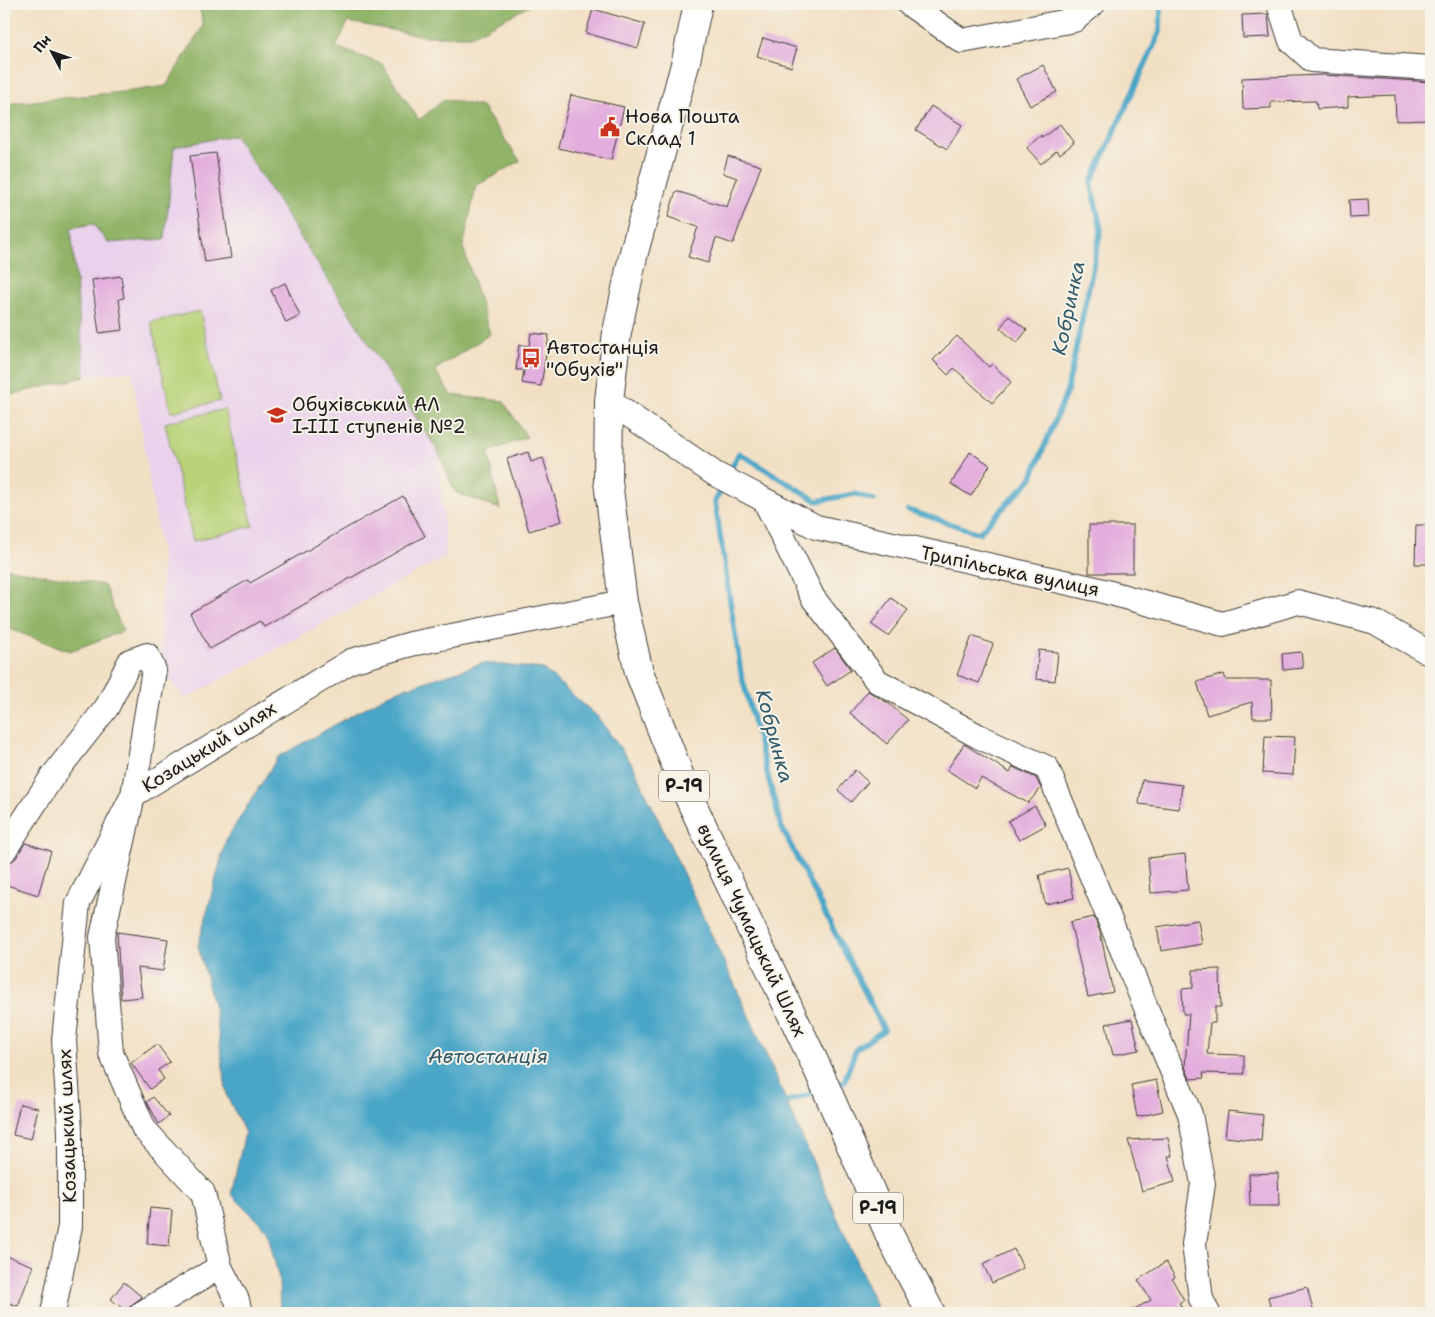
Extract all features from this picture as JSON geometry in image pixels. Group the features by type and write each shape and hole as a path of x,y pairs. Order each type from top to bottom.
{"main road":[{"name":"вулиця Чумацький Шлях","path":"698,4 686,61 633,256 617,332 609,401 608,481 623,602 640,672 685,789 820,1072 892,1238 931,1313"}],"street":[{"path":"909,4 962,41 1074,20 1093,4"},
{"path":"1279,4 1291,41 1312,60 1431,68"},
{"name":"Трипільська вулиця","path":"609,401 715,474 766,503 816,528 1096,589 1223,624 1298,602 1376,622 1431,654"},
{"path":"766,503 813,598 877,680 978,736 1047,768 1190,1114 1203,1184 1194,1244 1201,1299 1208,1313"},
{"name":"Козацький шлях","path":"53,1313 70,1226 70,1131 64,1040 78,903 133,795 350,661 411,644 623,602"},
{"path":"4,851 52,777 107,707 130,661 147,656 154,670 133,795 102,937 111,1053 144,1129 203,1193 220,1267 237,1300 240,1313"},
{"path":"142,1313 220,1267"}],"shaded area":[{"name":"Обухівський АЛ І-ІІІ ступенів №2","path":"235,135 439,453 446,556 185,699 160,666 162,559 132,371 85,377 71,228 93,224 174,147"}],"green space":[{"path":"199,4 533,4 471,36 424,36 348,22 336,47 382,64 419,120 445,99 482,107 520,161 476,186 463,247 490,334 435,370 451,395 503,401 527,437 488,452 500,509 455,492 439,453 235,135 174,147 165,239 108,243 93,224 71,228 85,377 5,396 4,104 166,86 203,26"},
{"path":"200,311 220,401 171,412 151,322"},
{"path":"225,409 253,526 193,541 165,423"},
{"path":"4,568 104,585 123,631 70,651 4,627"}],"water":[{"name":"Автостанція","path":"483,663 543,669 597,716 634,767 750,1018 879,1313 280,1313 279,1279 267,1230 231,1194 245,1133 227,1096 216,1016 198,946 226,840 278,757 393,692"}],"building":[{"path":"593,9 645,24 638,48 586,33"},
{"path":"1268,14 1270,37 1243,38 1242,15"},
{"path":"763,38 797,48 791,67 757,56"},
{"path":"1043,65 1057,92 1030,106 1016,79"},
{"path":"1323,75 1431,82 1431,120 1396,121 1395,95 1348,97 1348,107 1317,109 1316,101 1271,102 1271,108 1243,109 1242,78"},
{"path":"571,95 624,107 611,160 558,148"},
{"path":"931,106 962,125 947,149 916,130"},
{"path":"1060,124 1074,143 1060,154 1057,150 1041,164 1027,148 1041,135 1042,138"},
{"path":"216,153 231,258 205,262 190,156"},
{"path":"728,156 761,166 733,244 716,238 708,263 688,257 698,227 668,217 676,191 727,207 737,178 723,173"},
{"path":"1368,199 1369,217 1350,218 1349,200"},
{"path":"121,276 124,298 119,299 123,330 99,333 92,280"},
{"path":"285,283 300,316 286,323 271,290"},
{"path":"1009,316 1027,330 1017,343 1000,328"},
{"name":"Автостанція \"Обухів\"","path":"531,333 549,335 541,386 522,383 524,370 516,370 519,345 529,346"},
{"path":"957,336 989,367 992,364 1011,382 992,403 954,368 948,375 933,360"},
{"path":"528,452 531,462 543,458 562,521 529,531 507,459"},
{"path":"970,452 990,465 971,496 951,484"},
{"path":"403,496 425,536 264,627 260,621 210,649 190,613 248,580 250,583"},
{"path":"1089,525 1133,525 1133,573 1089,573"},
{"path":"1416,525 1431,525 1431,564 1415,564"},
{"path":"891,598 908,610 888,636 871,624"},
{"path":"972,636 993,644 979,683 957,675"},
{"path":"835,648 851,670 827,686 812,663"},
{"path":"1039,650 1058,652 1055,681 1036,679"},
{"path":"1301,652 1303,668 1283,670 1282,654"},
{"path":"1224,674 1226,680 1271,680 1272,718 1253,718 1252,702 1207,715 1197,682"},
{"path":"868,691 888,703 908,720 887,744 850,713"},
{"path":"1265,736 1295,737 1293,775 1263,773"},
{"path":"964,744 1010,773 1013,767 1036,778 1041,788 1028,803 981,778 975,788 947,770"},
{"path":"855,770 868,782 851,802 838,790"},
{"path":"1142,780 1182,785 1179,809 1139,804"},
{"path":"1035,806 1046,825 1019,840 1008,821"},
{"path":"25,843 51,851 38,895 4,884 8,864 16,858"},
{"path":"1185,854 1188,890 1151,893 1148,858"},
{"path":"1068,868 1074,898 1045,904 1039,875"},
{"path":"1094,917 1100,932 1113,992 1088,997 1070,922"},
{"path":"1198,920 1202,944 1161,951 1157,927"},
{"path":"117,932 168,939 163,971 138,968 142,997 121,999"},
{"path":"1220,969 1221,1007 1215,1007 1215,1023 1210,1023 1207,1054 1244,1055 1244,1074 1203,1073 1204,1078 1190,1079 1185,1066 1189,1014 1183,1014 1182,989 1193,988 1193,970"},
{"path":"1132,1019 1139,1050 1113,1055 1106,1024"},
{"path":"157,1044 170,1062 158,1070 164,1079 150,1089 131,1063"},
{"path":"1156,1080 1163,1111 1137,1117 1131,1085"},
{"path":"153,1097 169,1116 159,1124 147,1102"},
{"path":"20,1104 38,1108 31,1139 13,1135"},
{"path":"1228,1111 1263,1115 1261,1141 1225,1137"},
{"path":"1168,1138 1172,1156 1168,1156 1175,1182 1142,1191 1128,1140"},
{"path":"1278,1173 1279,1206 1250,1206 1249,1174"},
{"path":"150,1208 172,1210 169,1246 147,1244"},
{"path":"1014,1249 1023,1268 992,1283 983,1264"},
{"path":"4,1255 33,1266 18,1306 4,1301"},
{"path":"1166,1262 1175,1277 1172,1279 1184,1300 1179,1303 1185,1313 1127,1313 1151,1300 1138,1280"},
{"path":"124,1282 142,1297 130,1306 128,1313 111,1299"},
{"path":"1307,1287 1314,1313 1272,1313 1268,1297"}],"waterway":[{"name":"Кобринка","path":"908,510 979,533 1031,479 1067,391 1101,229 1091,183 1160,32 1161,4"},
{"name":"Кобринка","path":"728,475 739,453 817,501 855,494 874,500"},
{"name":"Кобринка","path":"724,484 715,502 741,673 781,826 884,1030 856,1049 844,1082 833,1086"},
{"name":"Кобринка","path":"786,1102 819,1091"}],"place":[{"name":"Нова Пошта Склад 1","path":"610,127"},
{"name":"Автостанція \"Обухів\"","path":"531,358"},
{"name":"Обухівський АЛ І-ІІІ ступенів №2","path":"277,415"}]}
